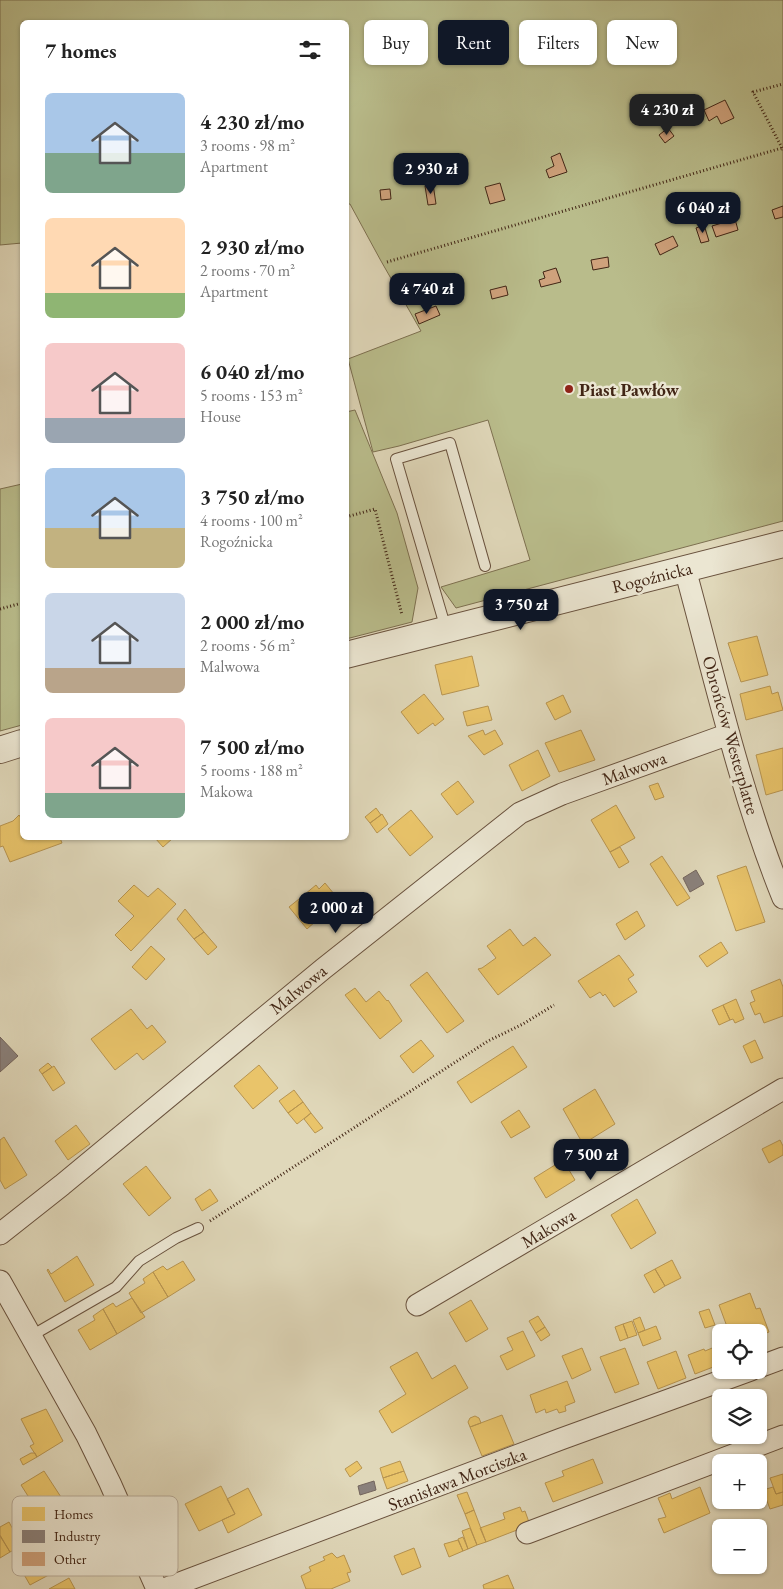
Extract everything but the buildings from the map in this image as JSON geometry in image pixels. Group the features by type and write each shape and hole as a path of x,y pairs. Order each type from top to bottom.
{"street":[{"name":"Rogoźnicka","path":"349,654 783,544"},
{"name":"Obrońców Westerplatte","path":"685,569 729,734 763,849 783,898"},
{"name":"Malwowa","path":"0,1234 330,963 520,813 562,794 729,734"},
{"path":"0,750 20,744"},
{"name":"Makowa","path":"417,1305 783,1089"},
{"path":"0,1281 59,1384 94,1450 115,1496"},
{"path":"767,1364 783,1358"},
{"name":"Stanisława Morciszka","path":"164,1589 726,1379"},
{"path":"527,1533 783,1436"},
{"path":"151,1576 157,1589"}],"lane":[{"path":"446,629 396,459 450,443 485,566"},
{"path":"31,1336 116,1287 139,1261 176,1238 198,1228"}],"path":[{"path":"387,262 783,149 752,92 783,84"},
{"path":"349,516 376,510 402,615"},
{"path":"0,609 20,604"},
{"path":"198,1228 488,1041 523,1024 554,1005"}],"green space":[{"path":"0,0 783,0 783,521 456,608 441,587 530,560 488,420 373,452 349,359 421,331 349,204 349,20 20,20 20,243 0,245"},
{"path":"355,410 397,513 418,588 412,622 349,638 349,411"},
{"path":"20,484 20,726 0,731 0,489"}],"place":[{"name":"Piast Pawłów","path":"569,389"}]}
